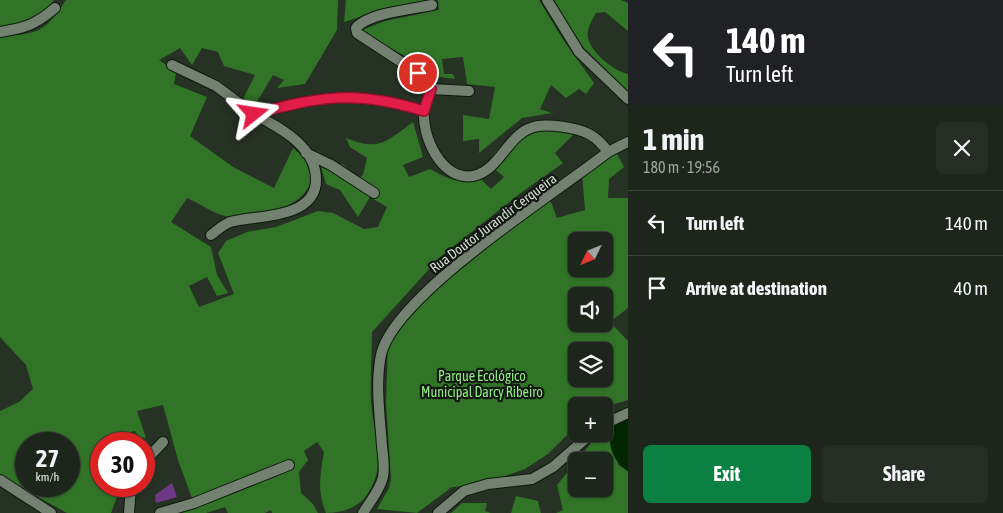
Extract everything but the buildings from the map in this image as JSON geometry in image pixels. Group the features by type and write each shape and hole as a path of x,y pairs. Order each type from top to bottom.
{"street":[{"path":"547,0 579,52 628,99"},
{"path":"432,6 383,15 360,23 356,28 357,33 418,73 431,89 469,91"},
{"path":"0,32 25,28 38,22 55,8"},
{"path":"172,65 216,86 254,114 278,126 306,152 331,165 374,193"},
{"path":"431,89 424,111 430,145 437,159 455,172 472,176 493,167 519,135 537,126 581,129 592,134 608,152"},
{"path":"254,114 302,102 343,96 391,100 424,111"},
{"name":"Rua Doutor Jurandir Cerqueira","path":"363,513 378,489 383,476 379,396 380,356 386,340 397,322 444,275 608,152 628,142"},
{"path":"211,235 230,222 280,215 299,208 308,199 317,183 314,167 306,152"},
{"path":"613,420 628,413"},
{"path":"155,450 163,442"},
{"path":"438,513 464,492 488,484 532,480 552,467 582,442"},
{"path":"160,513 194,503 289,465"},
{"path":"0,480 51,513"},
{"path":"130,513 131,497"}],"green space":[{"path":"0,0 54,0 42,15 32,22 19,26 0,27"},
{"path":"66,0 338,0 337,30 305,84 277,88 284,80 273,75 255,105 242,101 255,75 224,66 218,52 202,48 192,65 180,48 159,60 176,72 174,84 207,97 190,136 233,167 274,188 293,148 307,162 311,176 308,188 300,198 274,211 258,215 244,217 226,216 187,198 171,222 211,247 217,275 228,293 217,296 207,277 189,286 199,307 234,294 218,253 226,241 247,232 276,227 318,211 333,213 364,229 378,227 387,207 370,197 358,217 340,190 326,184 318,156 344,165 356,180 363,175 367,158 350,147 346,138 357,142 375,144 389,139 413,122 423,157 403,165 409,177 430,169 454,180 466,181 480,178 491,189 504,177 488,163 496,151 505,143 525,133 536,131 574,134 555,153 563,163 522,192 440,257 372,332 371,401 378,448 377,470 374,482 368,493 355,506 344,511 326,513 320,490 324,452 317,442 304,451 308,460 299,472 301,493 313,504 318,513 272,513 271,510 265,513 228,513 225,507 206,513 172,513 193,501 178,460 163,405 137,411 144,432 90,432 90,497 117,497 111,513 67,513 38,497 80,497 80,432 15,432 15,484 0,476 0,411 19,402 33,389 26,365 0,337 0,37 32,32 46,25"},
{"path":"346,0 425,0 375,12 344,22"},
{"path":"438,0 539,0 562,38 594,83 586,94 579,89 566,98 551,85 540,109 552,113 522,118 479,153 479,139 463,141 463,115 489,119 495,87 467,84 463,57 442,59 444,74 453,74 455,79 432,76 411,59 360,31 385,21 439,10"},
{"path":"554,0 621,0 628,3 628,31 605,12 596,13 589,26 588,38 590,44 601,58 608,64 628,74 628,91 581,45"},
{"name":"Parque Ecológico Municipal Darcy Ribeiro","path":"616,152 624,167 609,179 608,198 628,198 628,308 613,320 613,287 568,287 568,332 613,332 613,325 628,341 628,400 613,404 613,397 568,397 568,434 548,454 525,469 480,485 452,487 417,513 377,509 389,488 391,479 386,403 388,347 410,316 443,284 549,197 557,218 585,210 582,174"},
{"path":"616,418 618,465 628,471 628,513 556,513 563,510 557,485 568,472 568,497 613,497 613,452 584,452 592,442 613,442 613,420"},
{"path":"516,496 538,501 541,513 511,513"},
{"path":"462,503 487,503 485,511 491,513 451,513"}],"shaded area":[{"path":"628,418 628,471 616,459 610,442 613,442 613,427 619,421"}],"route":[{"path":"254,114 302,102 343,96 391,100 424,111 431,89 418,73"}]}
